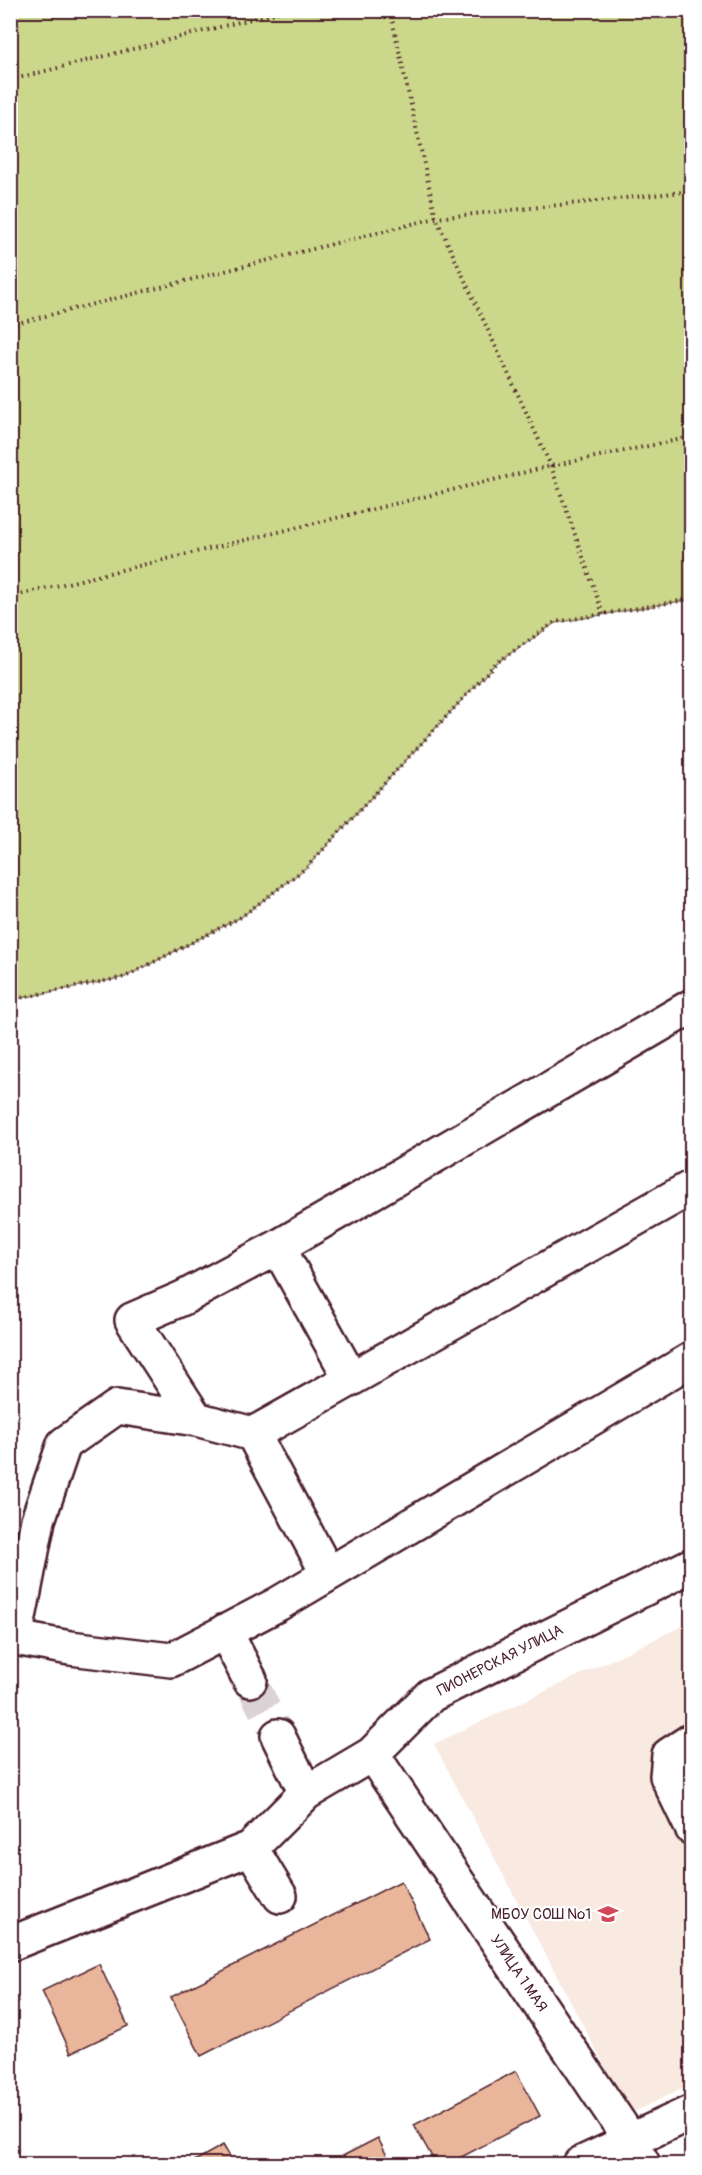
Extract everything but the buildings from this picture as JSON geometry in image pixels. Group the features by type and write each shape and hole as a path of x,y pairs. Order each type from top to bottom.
{"street":[{"path":"196,1419 132,1320 183,1298 278,1247 692,1006"},
{"path":"692,1187 253,1434 196,1419 117,1407 64,1444 38,1520 13,1639 171,1660 328,1574 692,1359"},
{"path":"278,1247 351,1379"},
{"path":"253,1434 328,1574"},
{"name":"ПИОНЕРСКАЯ УЛИЦА","path":"10,1944 250,1848 306,1793 372,1754 431,1695 692,1565"},
{"path":"225,1631 250,1680"},
{"path":"278,1736 306,1793"},
{"path":"692,1740 669,1755 667,1776 692,1828"},
{"name":"УЛИЦА 1 МАЯ","path":"372,1754 638,2153"},
{"path":"250,1848 280,1896"},
{"path":"580,2164 638,2153 692,2112"}],"path":[{"path":"10,80 287,10"},
{"path":"390,10 436,218 551,466 603,614"},
{"path":"10,324 436,218 692,191"},
{"path":"10,597 551,466 692,437"},
{"path":"10,1000 125,977 242,917 307,867 495,664 555,622 692,599"}],"shaded area":[{"name":"МБОУ СОШ №1","path":"691,1622 691,2084 630,2114 434,1744"}],"green space":[{"path":"11,10 691,11 692,599 555,623 495,664 307,867 241,917 125,977 11,1000"}],"tunnel":[{"path":"250,1680 278,1736"}],"place":[{"name":"МБОУ СОШ №1","path":"608,1914"}]}
